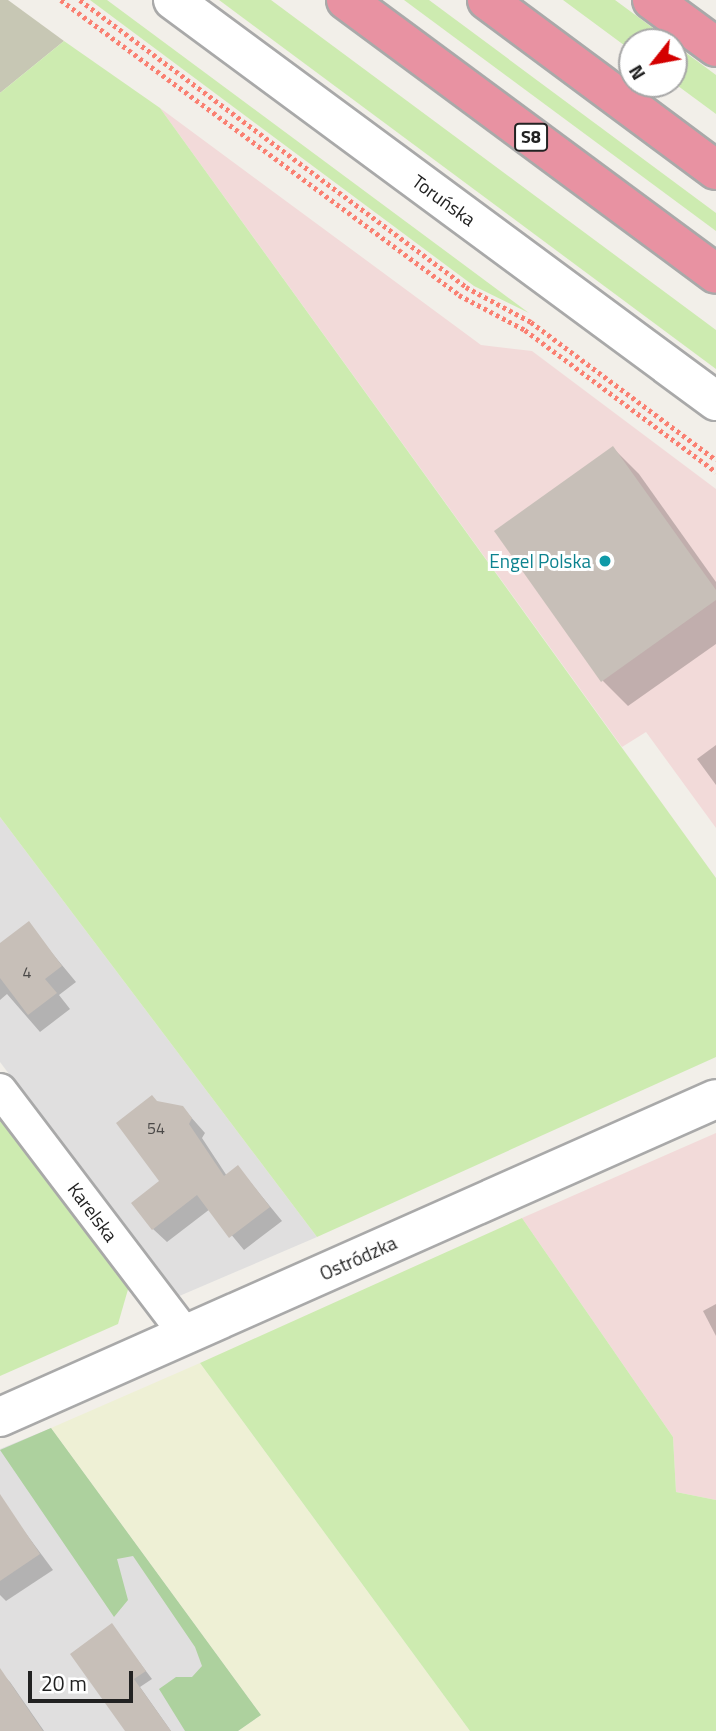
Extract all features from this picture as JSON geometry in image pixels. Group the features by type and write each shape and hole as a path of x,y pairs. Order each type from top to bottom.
{"highway":[{"name":"S8","path":"346,0 716,274"},
{"path":"487,0 716,170"},
{"path":"652,0 716,47"}],"street":[{"name":"Toruńska","path":"173,0 716,401"},
{"name":"Karelska","path":"0,1090 186,1334"},
{"name":"Ostródzka","path":"0,1417 716,1099"}],"path":[{"path":"61,0 460,295 525,330 716,472"},
{"path":"80,0 466,287 531,323 716,460"}],"shaded area":[{"path":"0,0 8,0 64,41 0,93"},
{"path":"160,108 481,345 532,351 716,489 716,828 646,732 622,747"},
{"path":"0,817 317,1237 177,1297 0,1062"},
{"path":"716,1133 716,1500 676,1492 673,1437 522,1218"},
{"path":"200,1363 470,1731 238,1731 261,1715 51,1428"},
{"path":"51,1428 261,1715 238,1731 0,1731 0,1449"}],"green space":[{"path":"90,0 107,0 529,313 474,286"},
{"path":"219,0 271,0 716,330 716,369"},
{"path":"404,0 429,0 716,213 716,231"},
{"path":"563,0 615,0 653,28 618,28 618,41"},
{"path":"64,41 160,108 716,878 716,1057 317,1237 0,817 0,93"},
{"path":"688,54 716,75 716,114 688,93"},
{"path":"0,1105 131,1279 118,1324 0,1376"},
{"path":"522,1218 673,1437 676,1492 716,1500 716,1731 470,1731 200,1363"},
{"path":"51,1428 261,1715 238,1731 185,1731 159,1689 176,1677 192,1677 202,1666 195,1647 133,1556 117,1559 128,1600 114,1617 0,1450"}],"building":[{"name":"Engel Polska","path":"613,446 716,590 716,600 601,682 494,531"},
{"path":"29,921 62,966 45,979 57,993 28,1015 0,978 0,943"},
{"path":"152,1095 157,1101 183,1106 192,1118 189,1124 224,1176 238,1165 270,1207 229,1238 197,1195 152,1230 131,1203 159,1181 116,1123"},
{"path":"0,1494 40,1554 0,1581"},
{"path":"112,1623 146,1671 134,1679 171,1731 125,1731 70,1654"},
{"path":"0,1668 43,1731 0,1731"}],"place":[{"name":"Engel Polska","path":"605,561"}]}
